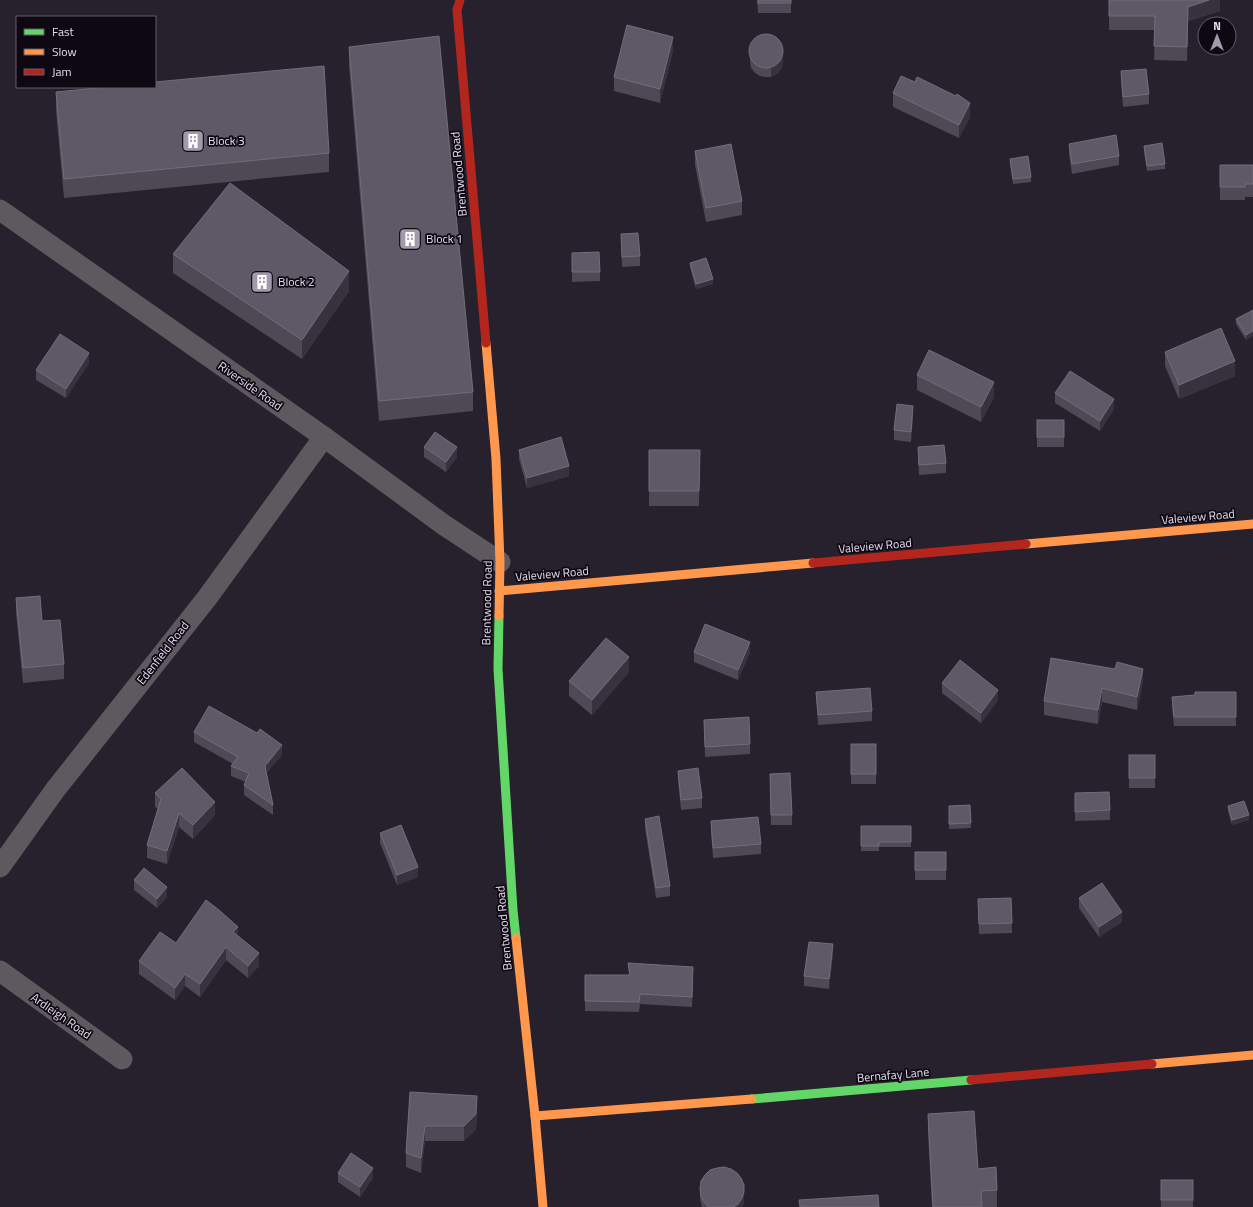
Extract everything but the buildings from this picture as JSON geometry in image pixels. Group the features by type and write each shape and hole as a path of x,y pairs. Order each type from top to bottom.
{"street":[{"name":"Brentwood Road","path":"460,0 457,10 496,459 500,562 498,670 513,910 543,1207"},
{"name":"Riverside Road","path":"0,210 324,437 444,525 500,562"},
{"name":"Edenfield Road","path":"0,866 55,790 207,598 324,437"},
{"name":"Valeview Road","path":"499,591 1253,524"},
{"name":"Ardleigh Road","path":"0,972 122,1059"},
{"name":"Bernafay Lane","path":"535,1116 645,1108 1253,1055"}],"traffic: fast":[{"path":"499,616 498,669 516,938"},
{"path":"752,1099 971,1080"}],"traffic: slow":[{"path":"486,343 496,459 500,562 499,616"},
{"path":"1026,544 1253,524"},
{"path":"499,591 813,563"},
{"path":"516,938 543,1207"},
{"path":"1152,1064 1253,1055"},
{"path":"535,1116 752,1099"}],"traffic: jam":[{"path":"460,0 457,10 486,343"},
{"path":"813,563 1026,544"},
{"path":"971,1080 1152,1064"}],"place":[{"name":"Block 3","path":"193,141"},
{"name":"Block 1","path":"410,239"},
{"name":"Block 2","path":"262,282"}]}
